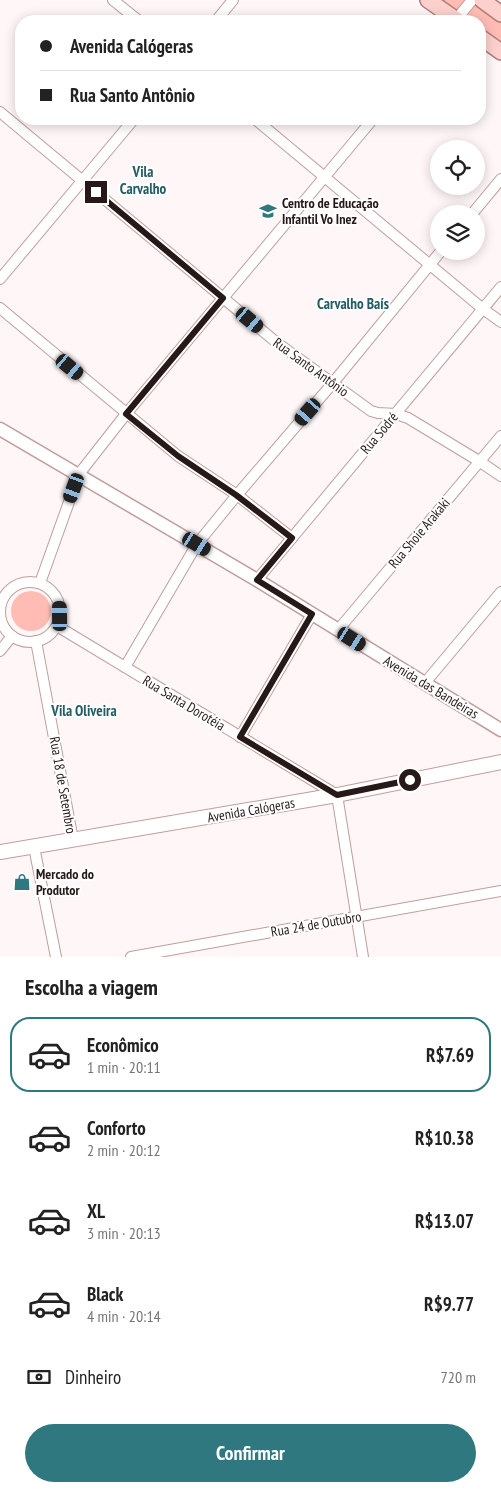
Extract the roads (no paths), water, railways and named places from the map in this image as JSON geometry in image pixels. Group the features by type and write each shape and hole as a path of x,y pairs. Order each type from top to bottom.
{"main road":[{"path":"428,0 448,15"},
{"path":"482,0 501,14"},
{"path":"486,41 501,52"},
{"name":"Avenida Calógeras","path":"0,852 337,795 501,762"}],"street":[{"path":"114,0 132,15"},
{"path":"221,15 233,0"},
{"path":"461,15 472,0"},
{"name":"Rua Santo Antônio","path":"0,112 15,125"},
{"name":"Rua Santo Antônio","path":"15,125 276,342 332,384 371,411 396,414 408,418 501,476"},
{"path":"0,279 129,125"},
{"path":"263,125 501,322"},
{"path":"40,583 79,474 126,414 368,125"},
{"path":"479,205 501,179"},
{"path":"124,667 197,544 433,260"},
{"name":"Rua Sodré","path":"257,580 501,286"},
{"path":"0,308 178,456 236,495 292,538"},
{"name":"Avenida das Bandeiras","path":"0,428 257,580 501,730"},
{"name":"Rua Shoie Arakaki","path":"338,630 501,436"},
{"path":"24,582 40,583 49,588 56,596 60,606 57,626 46,638 29,642 20,640 6,630 2,622 0,613 2,594 24,582"},
{"path":"424,684 501,592"},
{"path":"240,737 312,614"},
{"name":"Rua Santa Dorotéia","path":"57,626 337,795"},
{"path":"0,651 12,636"},
{"name":"Rua 18 de Setembro","path":"36,641 73,840"},
{"path":"337,795 362,957"},
{"path":"34,847 56,957"},
{"name":"Rua 24 de Outubro","path":"131,957 501,891"}],"place":[{"name":"Centro de Educação Infantil Vo Inez","path":"268,211"},
{"name":"Mercado do Produtor","path":"22,882"}],"district":[{"name":"Vila Carvalho","path":"143,180"},
{"name":"Carvalho Baís","path":"353,303"},
{"name":"Vila Oliveira","path":"84,710"}]}
